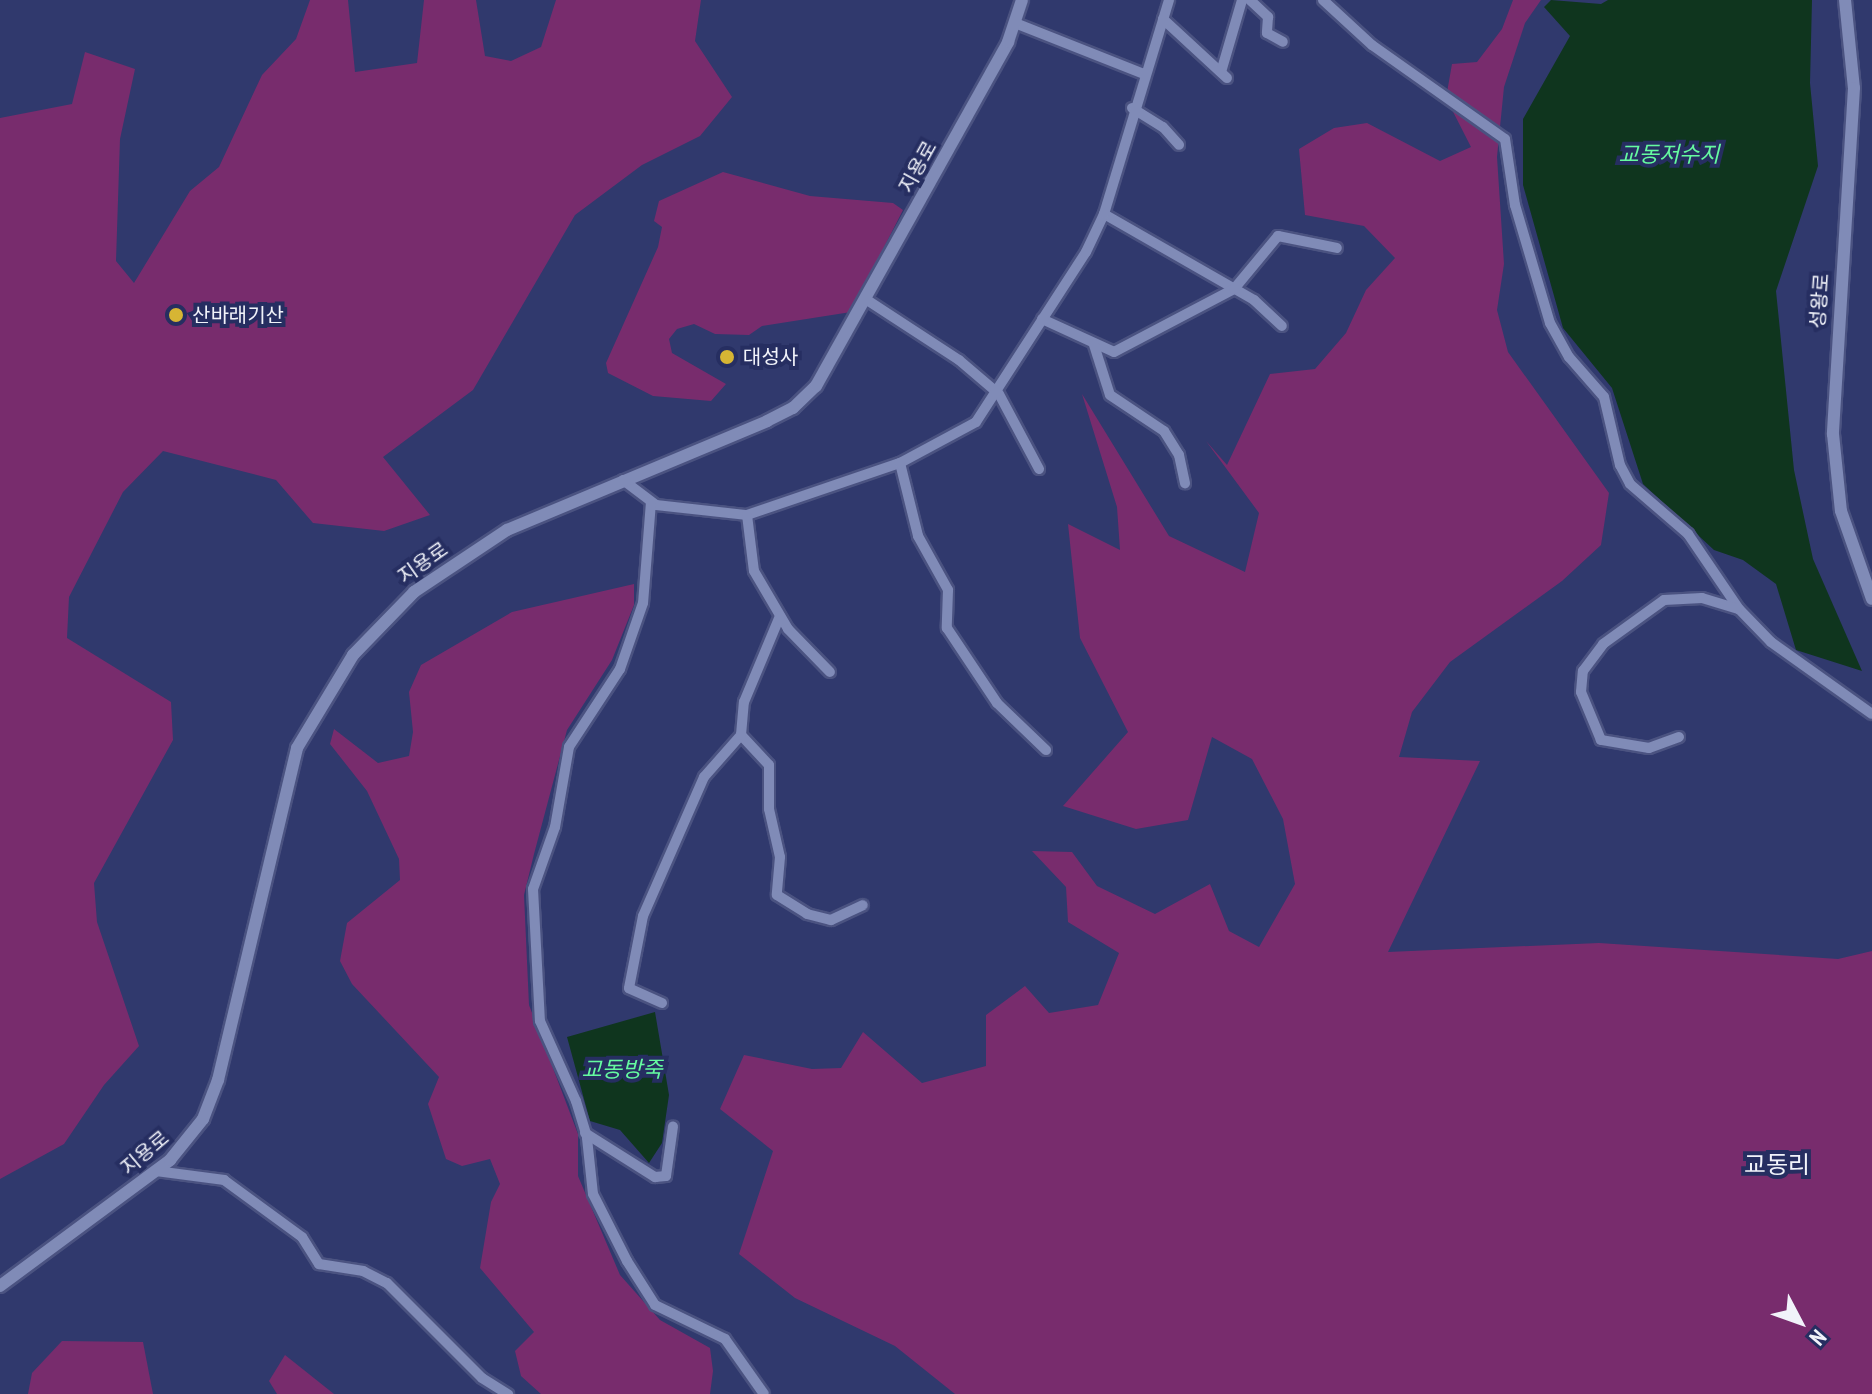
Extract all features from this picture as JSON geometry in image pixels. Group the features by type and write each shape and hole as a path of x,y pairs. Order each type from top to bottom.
{"street":[{"name":"지용로","path":"0,1286 156,1171 189,1141 218,1080 297,748 323,698 353,655 414,592 507,530 793,408 832,365 1015,23 1022,0"},
{"path":"623,480 651,502 747,515 900,463 962,434 999,394 1042,319 1086,252 1104,214 1132,108 1169,0"},
{"path":"1163,19 1224,75 1242,0"},
{"path":"1250,0 1268,17 1267,33 1283,42"},
{"path":"1323,0 1372,45 1505,139 1515,205 1550,323 1569,357 1604,397 1625,475 1639,495 1693,540 1739,609 1791,659 1835,683 1872,714"},
{"name":"성왕로","path":"1845,0 1854,88 1833,434 1841,511 1872,599"},
{"path":"1015,23 1144,74"},
{"path":"1132,108 1163,127 1179,145"},
{"path":"1104,214 1265,307 1282,326"},
{"path":"1042,319 1114,352 1234,289 1278,236 1337,248"},
{"path":"867,300 959,360 999,394 1039,469"},
{"path":"1094,345 1110,395 1164,431 1179,455 1185,483"},
{"path":"900,463 918,536 948,590 947,628 997,703 1046,750"},
{"path":"651,502 643,603 620,669 569,747 555,827 533,889 540,1021 585,1133 593,1194 655,1305 725,1339 764,1394"},
{"path":"747,515 754,571 780,616 806,651 830,672"},
{"path":"1679,737 1649,748 1601,740 1581,692 1583,671 1603,644 1664,600 1702,598 1739,609"},
{"path":"662,1003 629,988 643,916 704,777 741,735 744,702 780,616"},
{"path":"741,735 769,765 769,809 780,857 777,895 807,914 831,920 863,905"},
{"path":"585,1133 655,1177 666,1176 673,1126"},
{"path":"156,1171 224,1180 302,1237 319,1264 363,1271 387,1283 482,1378 508,1394"}],"shaded area":[{"path":"310,0 348,0 355,72 417,63 424,0 476,0 485,56 511,61 541,47 556,0 701,0 695,41 732,97 700,136 642,165 575,215 473,390 383,457 430,515 384,531 313,523 276,480 163,451 123,492 69,597 67,638 171,702 173,740 94,883 97,922 139,1046 104,1085 64,1144 0,1179 0,118 72,104 85,52 135,69 120,139 116,261 134,283 190,191 219,167 262,75 296,39"},
{"path":"1513,0 1541,0 1525,23 1504,87 1497,157 1504,264 1497,310 1508,352 1609,493 1601,545 1562,581 1450,662 1412,712 1399,757 1480,761 1388,952 1599,943 1838,959 1872,951 1872,1394 955,1394 895,1346 795,1298 739,1254 773,1151 720,1109 744,1055 812,1069 841,1068 863,1032 922,1083 986,1066 986,1015 1025,986 1049,1013 1098,1005 1119,953 1068,922 1066,887 1032,851 1072,852 1097,886 1155,914 1210,884 1229,931 1259,947 1295,884 1283,819 1252,759 1212,737 1188,820 1136,829 1063,806 1128,732 1080,638 1068,524 1120,550 1117,507 1082,394 1169,536 1245,572 1259,513 1206,441 1227,465 1270,374 1315,369 1346,333 1366,290 1395,258 1364,226 1305,215 1299,149 1334,128 1367,123 1440,161 1471,147 1446,98 1452,64 1477,62 1502,29"},
{"path":"723,172 810,196 893,203 903,210 851,312 762,326 749,335 715,334 694,324 677,329 669,339 672,353 726,384 711,401 653,396 608,373 606,363 658,247 662,227 654,221 659,201"},
{"path":"634,584 634,605 612,660 567,730 534,854 524,895 529,1005 578,1134 578,1176 620,1275 660,1320 710,1348 713,1371 710,1394 541,1394 521,1376 515,1351 534,1332 480,1268 491,1202 500,1184 490,1159 462,1166 446,1159 428,1104 439,1077 352,984 340,961 347,923 400,880 399,859 367,791 330,744 334,729 378,763 409,756 413,732 409,692 421,665 512,612"},
{"path":"62,1341 143,1342 153,1394 28,1394 32,1373"},
{"path":"285,1355 334,1394 277,1394 269,1381"}],"water":[{"name":"교동저수지","path":"1551,0 1601,4 1608,0 1812,0 1810,83 1818,166 1776,291 1794,470 1813,559 1862,671 1796,650 1776,584 1743,560 1714,550 1643,484 1612,388 1563,328 1523,185 1523,119 1570,36 1544,7"},
{"name":"교동방죽","path":"655,1012 669,1095 662,1143 649,1163 620,1130 590,1121 567,1037"}],"place":[{"name":"산바래기산","path":"176,315"},
{"name":"대성사","path":"727,357"}],"district":[{"name":"교동리","path":"1777,1165"}]}
